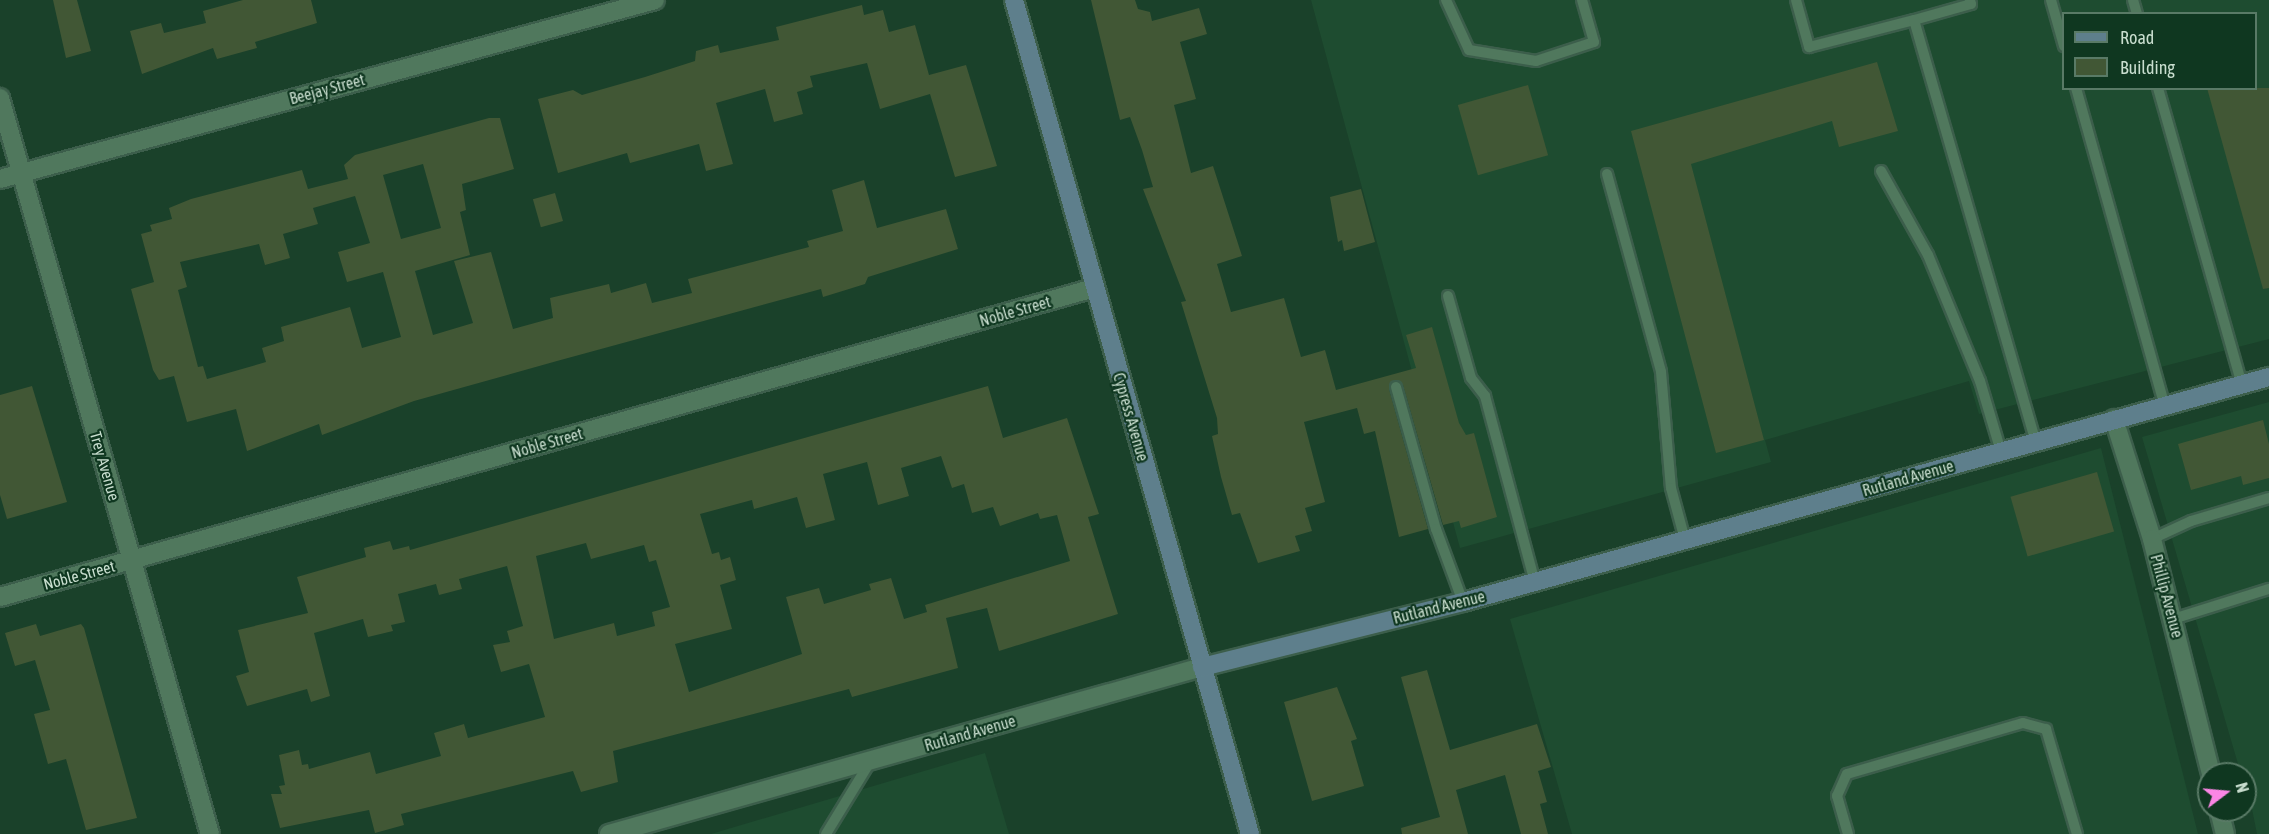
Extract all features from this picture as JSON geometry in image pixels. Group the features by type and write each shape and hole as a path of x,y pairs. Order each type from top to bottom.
{"street":[{"name":"Beejay Street","path":"0,179 655,0"},
{"name":"Cypress Avenue","path":"1014,0 1250,834"},
{"name":"Trey Avenue","path":"0,98 210,834"},
{"name":"Noble Street","path":"0,597 1094,288"},
{"name":"Rutland Avenue","path":"609,834 1202,667 1463,602 2269,377"},
{"name":"Phillip Avenue","path":"2114,420 2152,539 2208,762"}],"lane":[{"path":"1446,0 1469,50 1536,61 1594,42 1582,0"},
{"path":"1796,0 1809,47 1971,4 1970,0"},
{"path":"2051,0 2062,39"},
{"path":"1914,20 2036,442"},
{"path":"2077,90 2165,407"},
{"path":"2159,90 2242,385"},
{"path":"1881,171 1928,255 1980,381 2001,452"},
{"path":"1607,174 1661,372 1671,488 1685,540"},
{"path":"1448,296 1471,378 1485,396 1535,582"},
{"path":"1396,387 1436,529 1463,602"},
{"path":"2152,539 2191,521 2269,498"},
{"path":"2173,619 2269,589"},
{"path":"1848,834 1837,796 1847,774 2023,723 2046,729 2077,834"},
{"path":"826,834 870,762"}],"shaded area":[{"path":"1311,0 2269,0 2269,339 1979,414 1969,381 1765,440 1771,462 1460,548"},
{"path":"2269,402 2269,834 2257,834 2255,822 2257,822 2257,762 2237,762 2142,437"},
{"path":"2101,448 2198,834 1572,834 1510,619"},
{"path":"985,753 1009,834 711,834"}],"building":[{"path":"53,0 77,0 91,51 66,58"},
{"path":"243,0 311,0 317,23 255,42 257,48 217,59 213,48 142,74 130,31 161,23 164,33 206,23 203,11"},
{"path":"1091,0 1135,0 1138,9 1150,12 1152,21 1199,8 1207,34 1180,42 1196,99 1174,105 1191,173 1213,166 1242,256 1217,264 1231,312 1284,298 1301,357 1325,350 1336,390 1416,368 1406,335 1432,327 1459,423 1466,435 1474,433 1497,517 1461,528 1459,521 1443,525 1403,385 1395,380 1389,389 1428,529 1399,537 1375,431 1364,434 1357,408 1304,422 1325,502 1305,508 1312,531 1295,536 1300,551 1258,563 1240,513 1232,515 1212,436 1218,434 1217,418 1181,302 1186,301 1143,189 1153,187 1130,117 1120,120"},
{"path":"862,5 864,15 883,10 889,32 915,25 929,75 966,65 997,166 955,177 930,94 880,109 867,63 810,76 813,87 797,92 803,114 774,122 765,89 716,103 733,164 706,171 699,144 630,163 627,153 558,173 538,99 573,90 582,95 645,77 695,61 696,51 718,45 720,53 779,40 776,27"},
{"path":"1877,62 1898,131 1839,147 1832,121 1691,164 1764,440 1716,453 1631,131"},
{"path":"1528,85 1548,155 1478,175 1458,105"},
{"path":"2269,88 2269,288 2263,289 2208,90"},
{"path":"489,118 500,118 514,169 462,184 466,210 460,212 470,255 415,271 433,335 473,323 454,261 491,252 513,329 553,318 550,298 609,284 611,293 646,283 652,303 692,293 688,279 809,247 807,241 843,231 832,190 864,180 877,228 946,209 958,249 868,277 865,284 823,297 821,289 557,361 414,401 322,435 319,424 247,451 236,409 187,422 174,376 159,380 153,370 131,289 154,282 141,234 152,231 150,225 172,219 169,208 191,199 302,170 308,189 348,179 344,165 355,155","holes":["423,164 441,228 401,239 383,175","355,196 370,243 338,252 347,282 383,272 401,337 362,348 350,307 281,327 284,341 262,348 266,362 207,379 203,366 198,367 178,290 187,287 180,262 259,244 265,265 290,258 283,234 318,224 313,208"]},
{"path":"1361,189 1375,242 1344,251 1342,240 1338,242 1330,197"},
{"path":"555,193 563,221 541,227 533,199"},
{"path":"32,386 67,502 7,519 0,495 0,395"},
{"path":"988,386 1003,438 1067,418 1099,514 1088,517 1118,614 999,651 987,608 946,618 958,668 852,697 849,689 613,751 618,782 581,792 573,771 401,814 404,825 375,833 369,810 280,828 271,794 282,794 279,786 285,785 279,755 299,750 302,765 308,764 309,769 370,752 376,774 441,756 434,733 464,724 468,738 545,717 529,664 501,672 493,645 510,642 507,631 523,626 507,566 459,579 462,589 439,595 436,584 398,594 405,622 391,625 393,631 368,637 363,619 314,633 330,696 311,702 307,689 247,706 236,676 249,672 238,630 308,613 297,577 366,557 364,548 390,541 393,550 409,546 410,550","holes":["941,456 952,488 964,484 972,513 993,507 1000,526 1038,513 1040,519 1057,515 1070,561 925,605 927,612 904,619 891,578 869,584 871,590 824,604 819,588 786,597 802,654 689,692 675,644 732,629 720,585 736,580 730,557 721,560 719,552 712,554 700,514 752,500 754,509 797,497 806,528 835,520 823,474 867,462 878,505 909,496 901,468","586,543 591,559 644,545 649,562 656,560 670,607 652,612 655,626 617,636 614,623 554,639 536,556"]},
{"path":"2263,420 2269,444 2269,478 2243,485 2241,476 2191,490 2178,444"},
{"path":"2097,472 2114,532 2028,556 2010,497"},
{"path":"36,624 40,636 81,624 84,628 137,818 86,830 66,759 48,764 34,714 50,710 35,660 15,666 5,633"},
{"path":"1427,670 1450,750 1537,724 1551,767 1538,771 1547,802 1540,804 1548,834 1521,834 1505,775 1456,790 1468,834 1402,834 1401,828 1440,817 1401,677"},
{"path":"1337,687 1357,739 1351,741 1364,786 1312,801 1284,702"}]}
